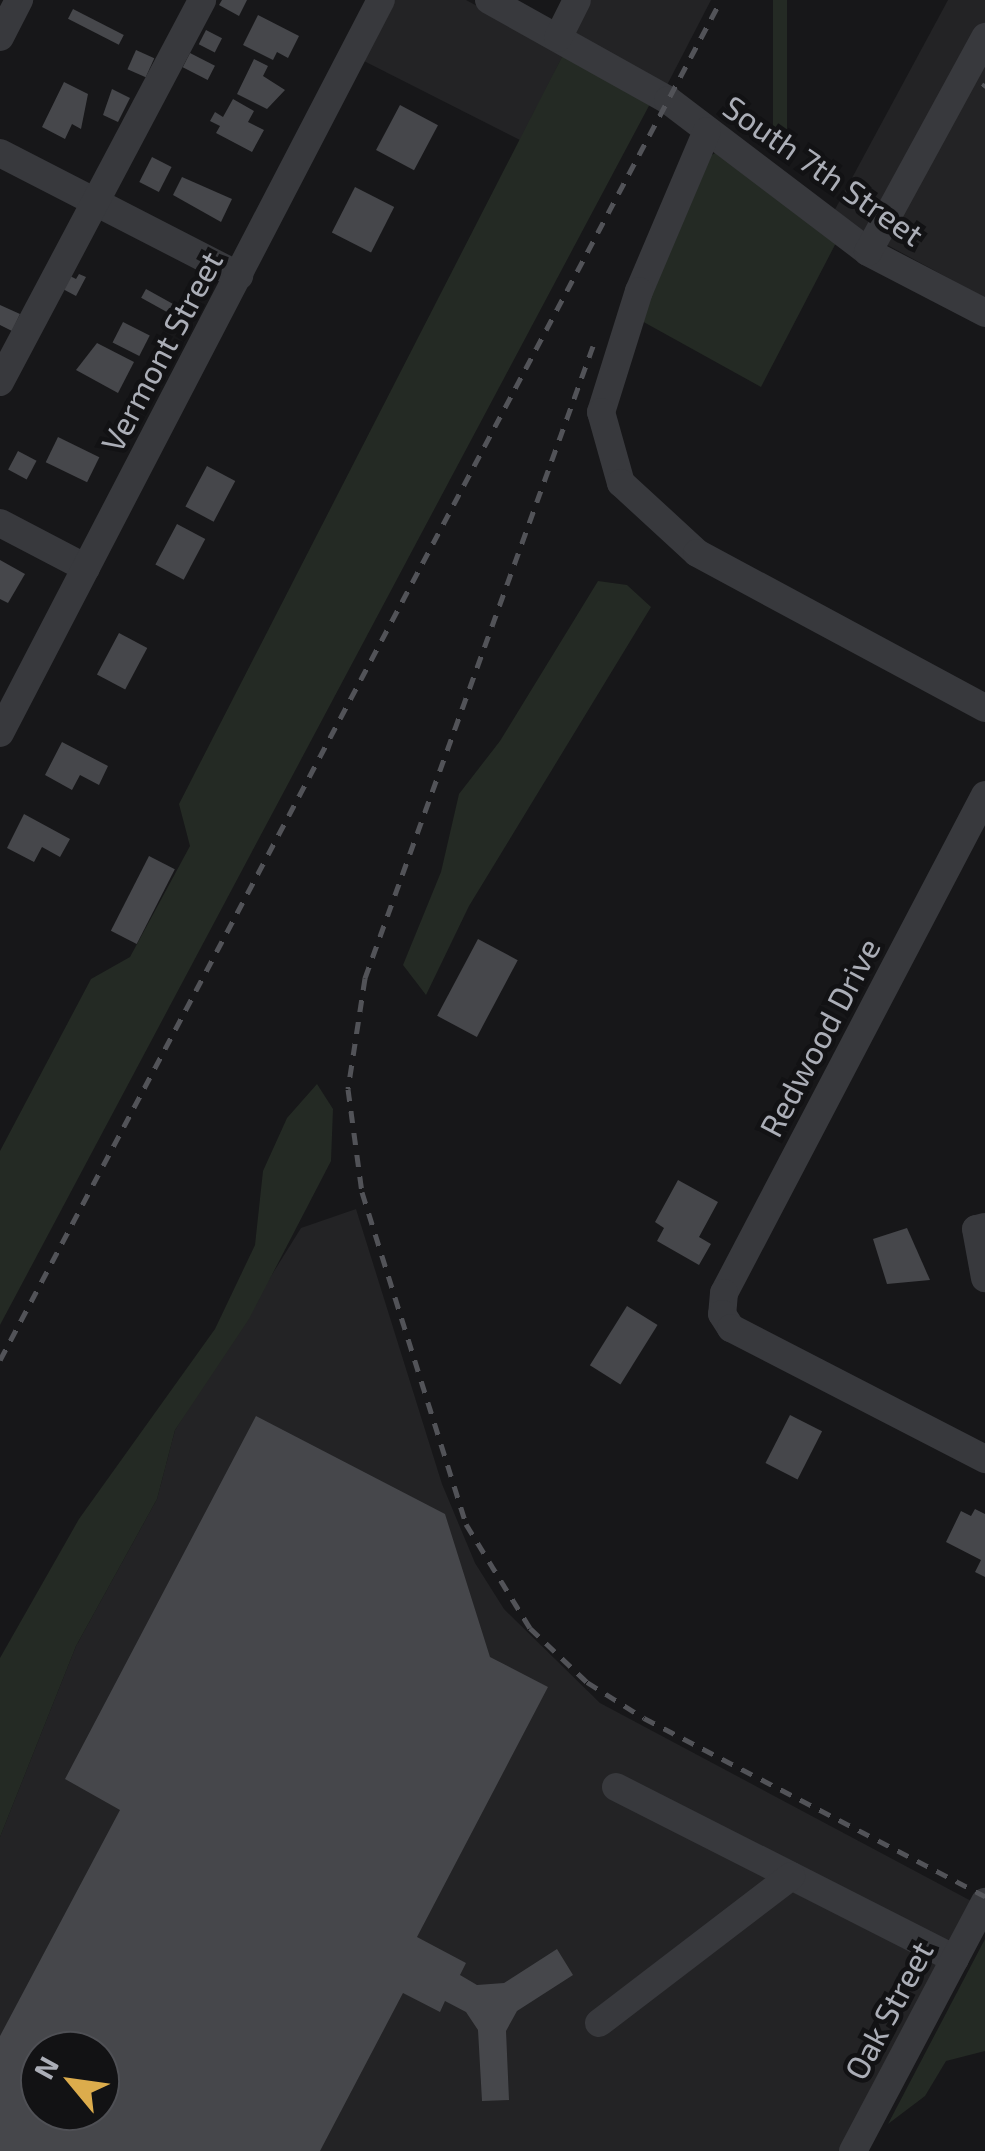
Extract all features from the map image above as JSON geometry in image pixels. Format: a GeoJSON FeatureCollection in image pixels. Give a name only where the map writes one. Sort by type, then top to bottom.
{"type":"FeatureCollection","features":[{"type":"Feature","properties":{"kind":"street"},"geometry":{"type":"LineString","coordinates":[[0,37],[19,0]]}},
{"type":"Feature","properties":{"kind":"street"},"geometry":{"type":"LineString","coordinates":[[0,382],[202,0]]}},
{"type":"Feature","properties":{"kind":"street","name":"Vermont Street"},"geometry":{"type":"LineString","coordinates":[[0,732],[382,0]]}},
{"type":"Feature","properties":{"kind":"street","name":"South 7th Street"},"geometry":{"type":"LineString","coordinates":[[489,0],[677,109],[868,252],[985,313]]}},
{"type":"Feature","properties":{"kind":"street"},"geometry":{"type":"LineString","coordinates":[[558,38],[578,0]]}},
{"type":"Feature","properties":{"kind":"street"},"geometry":{"type":"LineString","coordinates":[[868,252],[985,37]]}},
{"type":"Feature","properties":{"kind":"street"},"geometry":{"type":"LineString","coordinates":[[708,131],[640,290],[600,412],[621,483],[697,553],[985,708]]}},
{"type":"Feature","properties":{"kind":"street"},"geometry":{"type":"LineString","coordinates":[[0,153],[239,276]]}},
{"type":"Feature","properties":{"kind":"street"},"geometry":{"type":"LineString","coordinates":[[0,523],[86,568]]}},
{"type":"Feature","properties":{"kind":"street","name":"Redwood Drive"},"geometry":{"type":"LineString","coordinates":[[985,794],[724,1294],[722,1314],[731,1328],[985,1459]]}},
{"type":"Feature","properties":{"kind":"street"},"geometry":{"type":"LineString","coordinates":[[985,1227],[976,1229],[985,1278]]}},
{"type":"Feature","properties":{"kind":"street"},"geometry":{"type":"LineString","coordinates":[[616,1787],[955,1959]]}},
{"type":"Feature","properties":{"kind":"street"},"geometry":{"type":"LineString","coordinates":[[600,2024],[792,1876]]}},
{"type":"Feature","properties":{"kind":"street","name":"Oak Street"},"geometry":{"type":"LineString","coordinates":[[853,2151],[985,1902]]}},
{"type":"Feature","properties":{"kind":"shaded area"},"geometry":{"type":"Polygon","coordinates":[[[395,0],[466,0],[564,53],[522,141],[362,60],[395,0]]]}},
{"type":"Feature","properties":{"kind":"shaded area"},"geometry":{"type":"Polygon","coordinates":[[[577,0],[711,0],[666,87],[571,30],[577,0]]]}},
{"type":"Feature","properties":{"kind":"shaded area"},"geometry":{"type":"Polygon","coordinates":[[[773,0],[787,0],[787,129],[773,129],[773,0]]]}},
{"type":"Feature","properties":{"kind":"shaded area"},"geometry":{"type":"Polygon","coordinates":[[[948,0],[985,0],[985,298],[832,215],[948,0]]]}},
{"type":"Feature","properties":{"kind":"shaded area"},"geometry":{"type":"Polygon","coordinates":[[[564,53],[651,102],[0,1325],[0,1151],[91,979],[130,957],[190,846],[179,804],[564,53]]]}},
{"type":"Feature","properties":{"kind":"shaded area"},"geometry":{"type":"Polygon","coordinates":[[[717,152],[837,241],[761,387],[640,320],[708,157],[717,152]]]}},
{"type":"Feature","properties":{"kind":"shaded area"},"geometry":{"type":"Polygon","coordinates":[[[598,581],[627,585],[651,607],[469,906],[426,995],[403,965],[441,872],[459,794],[500,741],[598,581]]]}},
{"type":"Feature","properties":{"kind":"shaded area"},"geometry":{"type":"Polygon","coordinates":[[[317,1084],[333,1109],[331,1161],[249,1319],[175,1430],[157,1499],[76,1646],[0,1837],[0,1658],[79,1519],[215,1329],[255,1245],[263,1171],[287,1118],[317,1084]]]}},
{"type":"Feature","properties":{"kind":"shaded area"},"geometry":{"type":"Polygon","coordinates":[[[356,1209],[442,1484],[475,1563],[504,1609],[600,1703],[975,1903],[846,2151],[0,2151],[0,1837],[76,1646],[157,1499],[175,1430],[301,1228],[356,1209]]]}},
{"type":"Feature","properties":{"kind":"shaded area"},"geometry":{"type":"Polygon","coordinates":[[[985,1939],[985,2051],[946,2061],[925,2096],[888,2124],[985,1939]]]}},
{"type":"Feature","properties":{"kind":"building"},"geometry":{"type":"Polygon","coordinates":[[[222,0],[247,0],[239,16],[219,5],[222,0]]]}},
{"type":"Feature","properties":{"kind":"building"},"geometry":{"type":"Polygon","coordinates":[[[73,9],[124,35],[119,45],[68,19],[73,9]]]}},
{"type":"Feature","properties":{"kind":"building"},"geometry":{"type":"Polygon","coordinates":[[[258,15],[299,36],[288,58],[277,52],[273,60],[243,45],[258,15]]]}},
{"type":"Feature","properties":{"kind":"building"},"geometry":{"type":"Polygon","coordinates":[[[206,30],[222,38],[215,52],[199,44],[206,30]]]}},
{"type":"Feature","properties":{"kind":"building"},"geometry":{"type":"Polygon","coordinates":[[[136,50],[154,58],[146,77],[127,69],[136,50]]]}},
{"type":"Feature","properties":{"kind":"building"},"geometry":{"type":"Polygon","coordinates":[[[190,53],[215,66],[208,80],[183,67],[190,53]]]}},
{"type":"Feature","properties":{"kind":"building"},"geometry":{"type":"Polygon","coordinates":[[[254,59],[268,66],[263,76],[285,90],[267,109],[237,94],[254,59]]]}},
{"type":"Feature","properties":{"kind":"building"},"geometry":{"type":"Polygon","coordinates":[[[64,82],[88,94],[81,129],[72,124],[65,139],[42,127],[64,82]]]}},
{"type":"Feature","properties":{"kind":"building"},"geometry":{"type":"Polygon","coordinates":[[[112,89],[130,98],[118,122],[103,115],[112,89]]]}},
{"type":"Feature","properties":{"kind":"building"},"geometry":{"type":"Polygon","coordinates":[[[233,99],[254,111],[248,122],[264,130],[252,152],[216,133],[220,126],[210,121],[215,112],[223,117],[233,99]]]}},
{"type":"Feature","properties":{"kind":"building"},"geometry":{"type":"Polygon","coordinates":[[[400,105],[438,125],[414,170],[376,150],[400,105]]]}},
{"type":"Feature","properties":{"kind":"building"},"geometry":{"type":"Polygon","coordinates":[[[152,157],[172,167],[159,192],[139,182],[152,157]]]}},
{"type":"Feature","properties":{"kind":"building"},"geometry":{"type":"Polygon","coordinates":[[[182,177],[232,199],[221,222],[173,195],[182,177]]]}},
{"type":"Feature","properties":{"kind":"building"},"geometry":{"type":"Polygon","coordinates":[[[355,187],[394,207],[371,252],[332,232],[355,187]]]}},
{"type":"Feature","properties":{"kind":"building"},"geometry":{"type":"Polygon","coordinates":[[[79,274],[86,277],[76,296],[61,288],[68,275],[76,279],[79,274]]]}},
{"type":"Feature","properties":{"kind":"building"},"geometry":{"type":"Polygon","coordinates":[[[146,289],[175,305],[170,314],[141,298],[146,289]]]}},
{"type":"Feature","properties":{"kind":"building"},"geometry":{"type":"Polygon","coordinates":[[[0,305],[20,314],[12,331],[0,325],[0,305]]]}},
{"type":"Feature","properties":{"kind":"building"},"geometry":{"type":"Polygon","coordinates":[[[123,322],[150,336],[139,356],[113,342],[123,322]]]}},
{"type":"Feature","properties":{"kind":"building"},"geometry":{"type":"Polygon","coordinates":[[[97,343],[134,362],[118,393],[76,370],[97,343]]]}},
{"type":"Feature","properties":{"kind":"building"},"geometry":{"type":"Polygon","coordinates":[[[58,437],[99,457],[87,482],[46,462],[58,437]]]}},
{"type":"Feature","properties":{"kind":"building"},"geometry":{"type":"Polygon","coordinates":[[[18,451],[37,461],[27,479],[8,470],[18,451]]]}},
{"type":"Feature","properties":{"kind":"building"},"geometry":{"type":"Polygon","coordinates":[[[207,466],[235,481],[214,522],[185,507],[207,466]]]}},
{"type":"Feature","properties":{"kind":"building"},"geometry":{"type":"Polygon","coordinates":[[[177,524],[205,539],[184,580],[155,565],[177,524]]]}},
{"type":"Feature","properties":{"kind":"building"},"geometry":{"type":"Polygon","coordinates":[[[0,560],[25,574],[8,603],[0,599],[0,560]]]}},
{"type":"Feature","properties":{"kind":"building"},"geometry":{"type":"Polygon","coordinates":[[[119,633],[147,648],[125,690],[97,674],[119,633]]]}},
{"type":"Feature","properties":{"kind":"building"},"geometry":{"type":"Polygon","coordinates":[[[62,742],[108,766],[99,785],[80,775],[72,790],[45,775],[62,742]]]}},
{"type":"Feature","properties":{"kind":"building"},"geometry":{"type":"Polygon","coordinates":[[[24,814],[70,839],[60,857],[42,847],[34,862],[7,848],[24,814]]]}},
{"type":"Feature","properties":{"kind":"building"},"geometry":{"type":"Polygon","coordinates":[[[149,856],[175,869],[137,944],[111,931],[149,856]]]}},
{"type":"Feature","properties":{"kind":"building"},"geometry":{"type":"Polygon","coordinates":[[[478,939],[518,960],[477,1037],[437,1016],[478,939]]]}},
{"type":"Feature","properties":{"kind":"building"},"geometry":{"type":"Polygon","coordinates":[[[678,1180],[718,1202],[699,1237],[711,1244],[699,1265],[657,1241],[664,1228],[655,1222],[678,1180]]]}},
{"type":"Feature","properties":{"kind":"building"},"geometry":{"type":"Polygon","coordinates":[[[907,1228],[930,1280],[887,1284],[873,1239],[907,1228]]]}},
{"type":"Feature","properties":{"kind":"building"},"geometry":{"type":"Polygon","coordinates":[[[627,1306],[658,1325],[620,1384],[590,1365],[627,1306]]]}},
{"type":"Feature","properties":{"kind":"building"},"geometry":{"type":"Polygon","coordinates":[[[790,1415],[822,1431],[798,1479],[765,1463],[790,1415]]]}},
{"type":"Feature","properties":{"kind":"building"},"geometry":{"type":"Polygon","coordinates":[[[256,1416],[445,1514],[490,1657],[548,1687],[417,1937],[466,1963],[460,1975],[477,1985],[504,1983],[557,1949],[573,1975],[517,2011],[506,2031],[509,2100],[482,2101],[478,2030],[466,2012],[445,2001],[440,2012],[403,1993],[320,2151],[0,2151],[0,2036],[120,1810],[65,1779],[256,1416]]]}},
{"type":"Feature","properties":{"kind":"building"},"geometry":{"type":"Polygon","coordinates":[[[975,1509],[985,1514],[985,1577],[975,1572],[981,1560],[946,1542],[961,1511],[971,1516],[975,1509]]]}},
{"type":"Feature","properties":{"kind":"railway"},"geometry":{"type":"LineString","coordinates":[[0,1360],[721,0]]}},
{"type":"Feature","properties":{"kind":"railway"},"geometry":{"type":"LineString","coordinates":[[593,346],[365,978],[348,1089],[362,1192],[466,1524],[530,1628],[587,1682],[644,1718],[985,1896]]}}]}
